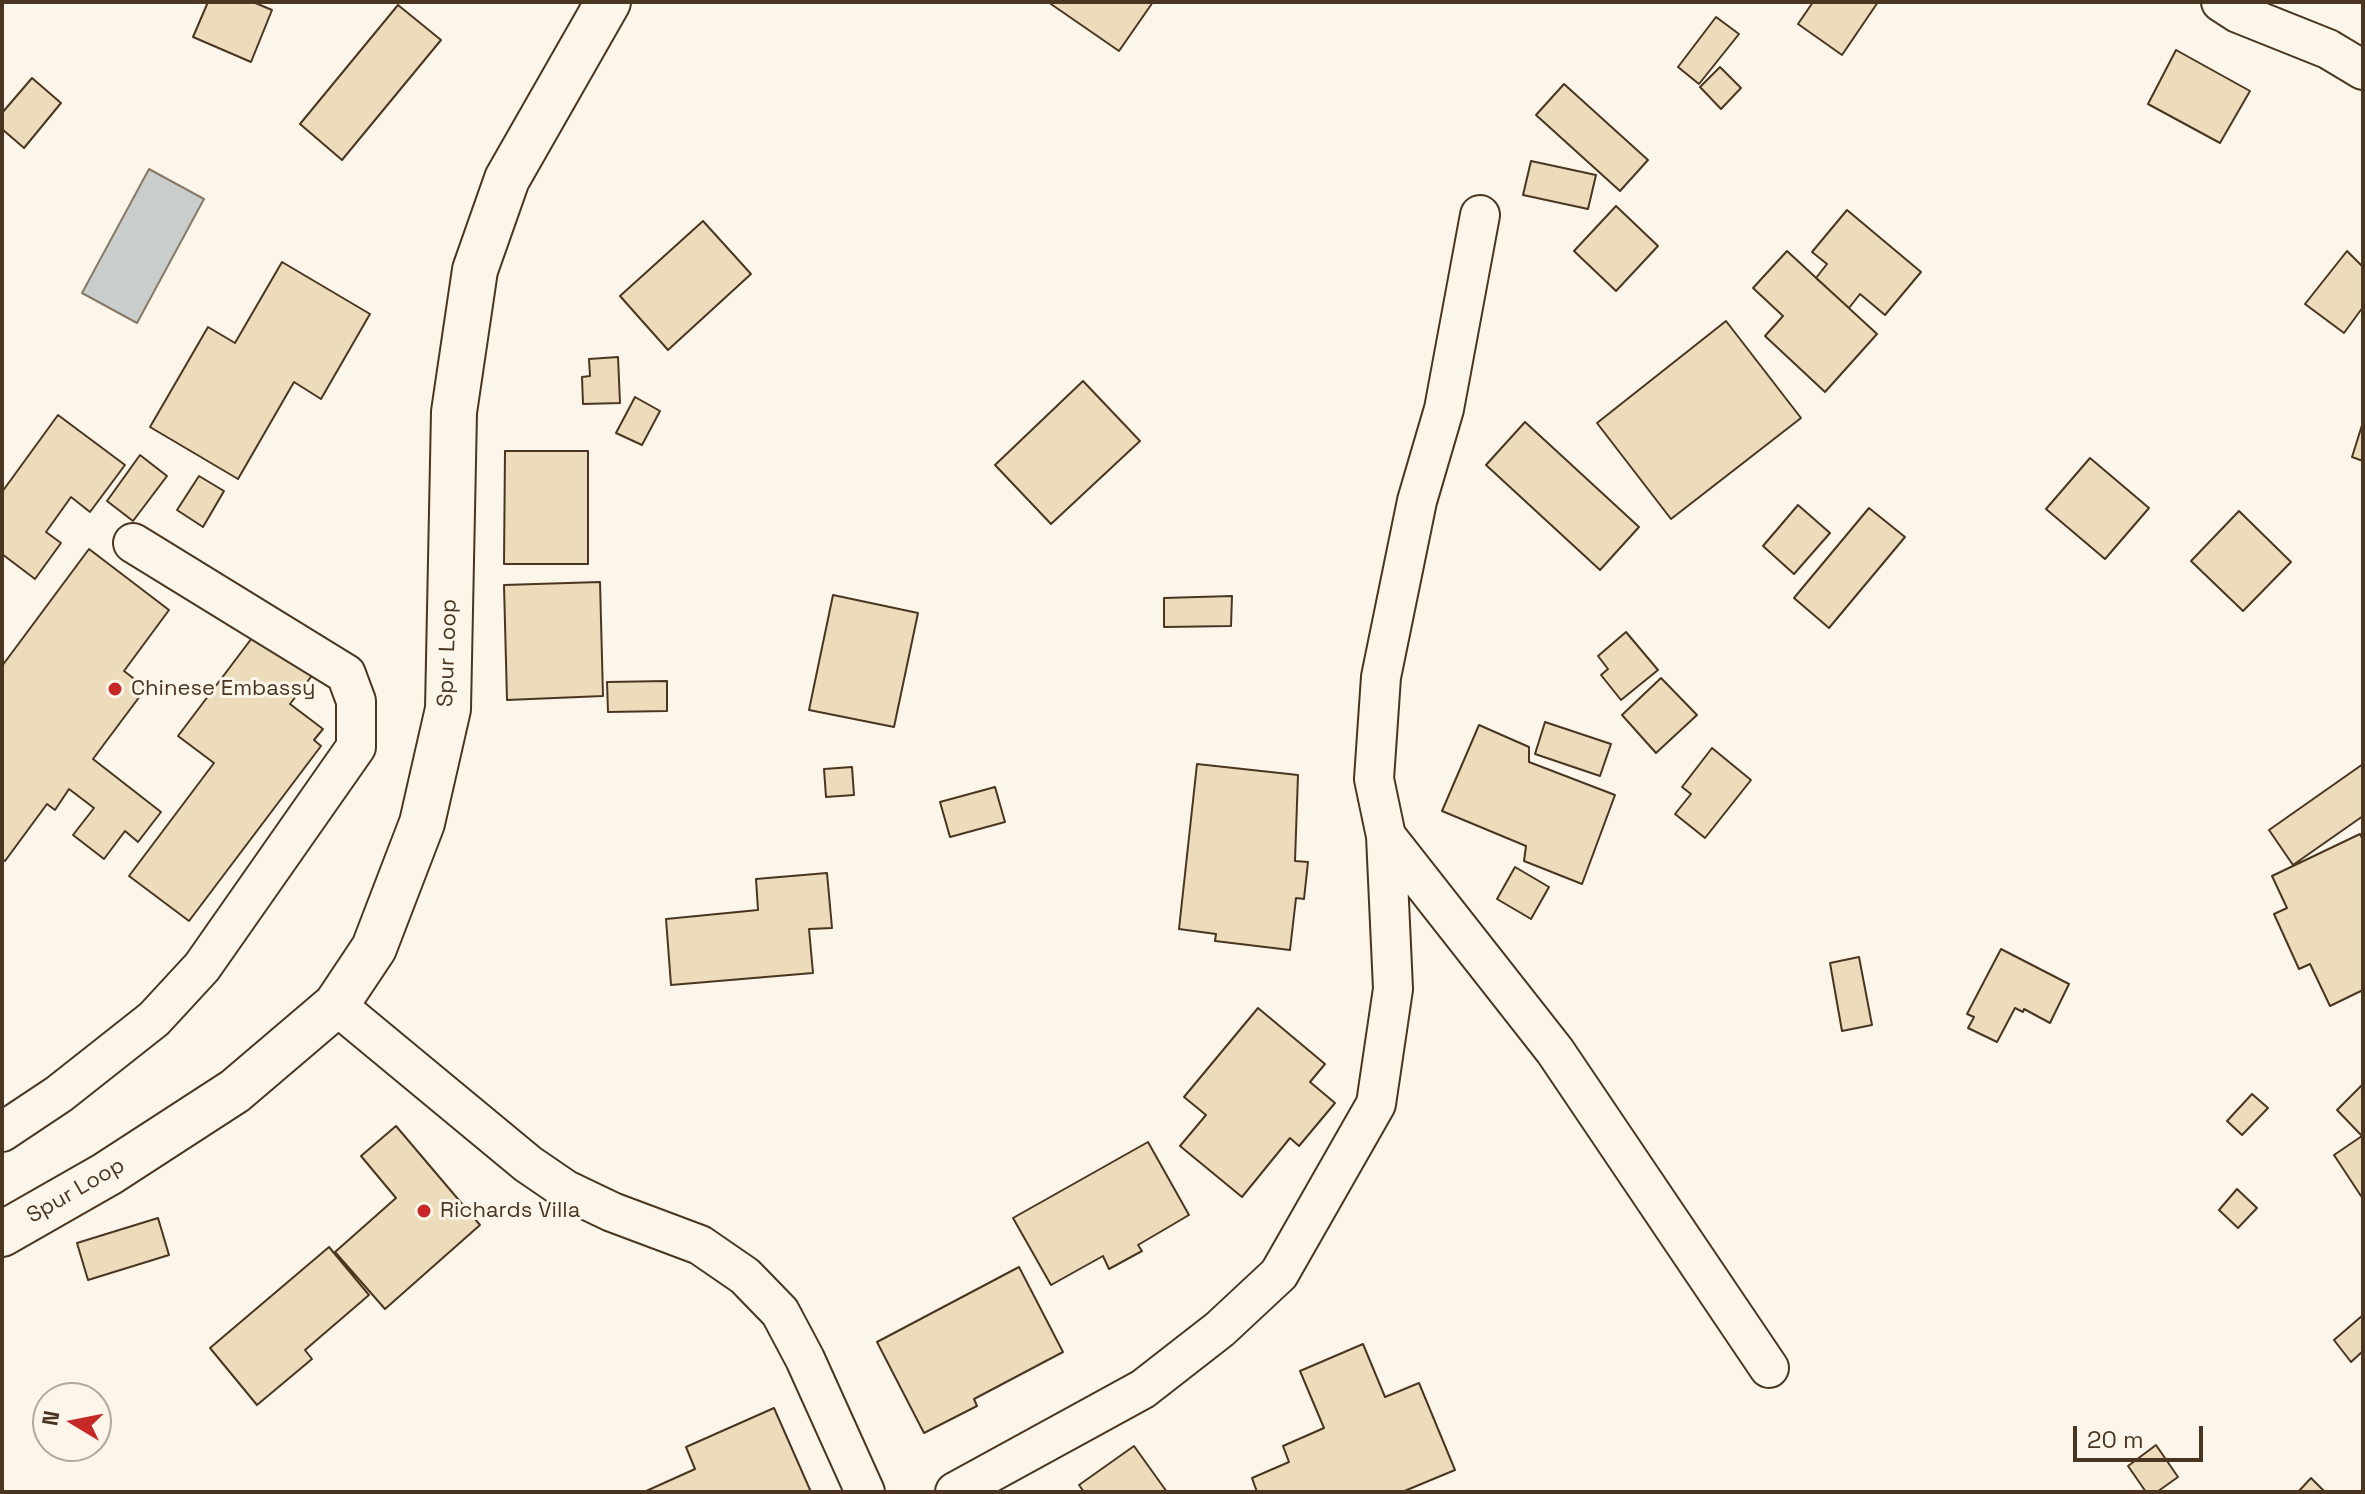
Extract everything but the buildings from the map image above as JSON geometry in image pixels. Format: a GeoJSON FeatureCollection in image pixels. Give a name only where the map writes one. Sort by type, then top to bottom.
{"type":"FeatureCollection","features":[{"type":"Feature","properties":{"kind":"street","name":"Spur Loop"},"geometry":{"type":"LineString","coordinates":[[2,1234],[107,1174],[235,1091],[336,1005],[374,948],[422,823],[448,709],[454,412],[475,270],[507,179],[608,2]]}},
{"type":"Feature","properties":{"kind":"street"},"geometry":{"type":"LineString","coordinates":[[2221,2],[2238,13],[2328,49],[2363,70]]}},
{"type":"Feature","properties":{"kind":"street"},"geometry":{"type":"LineString","coordinates":[[955,1492],[1143,1389],[1220,1329],[1279,1274],[1376,1104],[1393,989],[1386,836],[1374,779],[1381,677],[1417,501],[1444,409],[1480,215]]}},
{"type":"Feature","properties":{"kind":"street"},"geometry":{"type":"LineString","coordinates":[[2,1132],[59,1094],[164,1009],[202,967],[356,747],[356,701],[346,674],[133,543]]}},
{"type":"Feature","properties":{"kind":"street"},"geometry":{"type":"LineString","coordinates":[[1386,836],[1555,1051],[1769,1368]]}},
{"type":"Feature","properties":{"kind":"street"},"geometry":{"type":"LineString","coordinates":[[336,1005],[528,1164],[553,1181],[612,1212],[700,1245],[745,1276],[780,1312],[805,1359],[865,1492]]}},
{"type":"Feature","properties":{"kind":"shaded area"},"geometry":{"type":"Polygon","coordinates":[[[149,169],[204,199],[137,323],[82,293],[149,169]]]}},
{"type":"Feature","properties":{"kind":"place","name":"Chinese Embassy"},"geometry":{"type":"Point","coordinates":[115,689]}},
{"type":"Feature","properties":{"kind":"place","name":"Richards Villa"},"geometry":{"type":"Point","coordinates":[424,1211]}}]}
